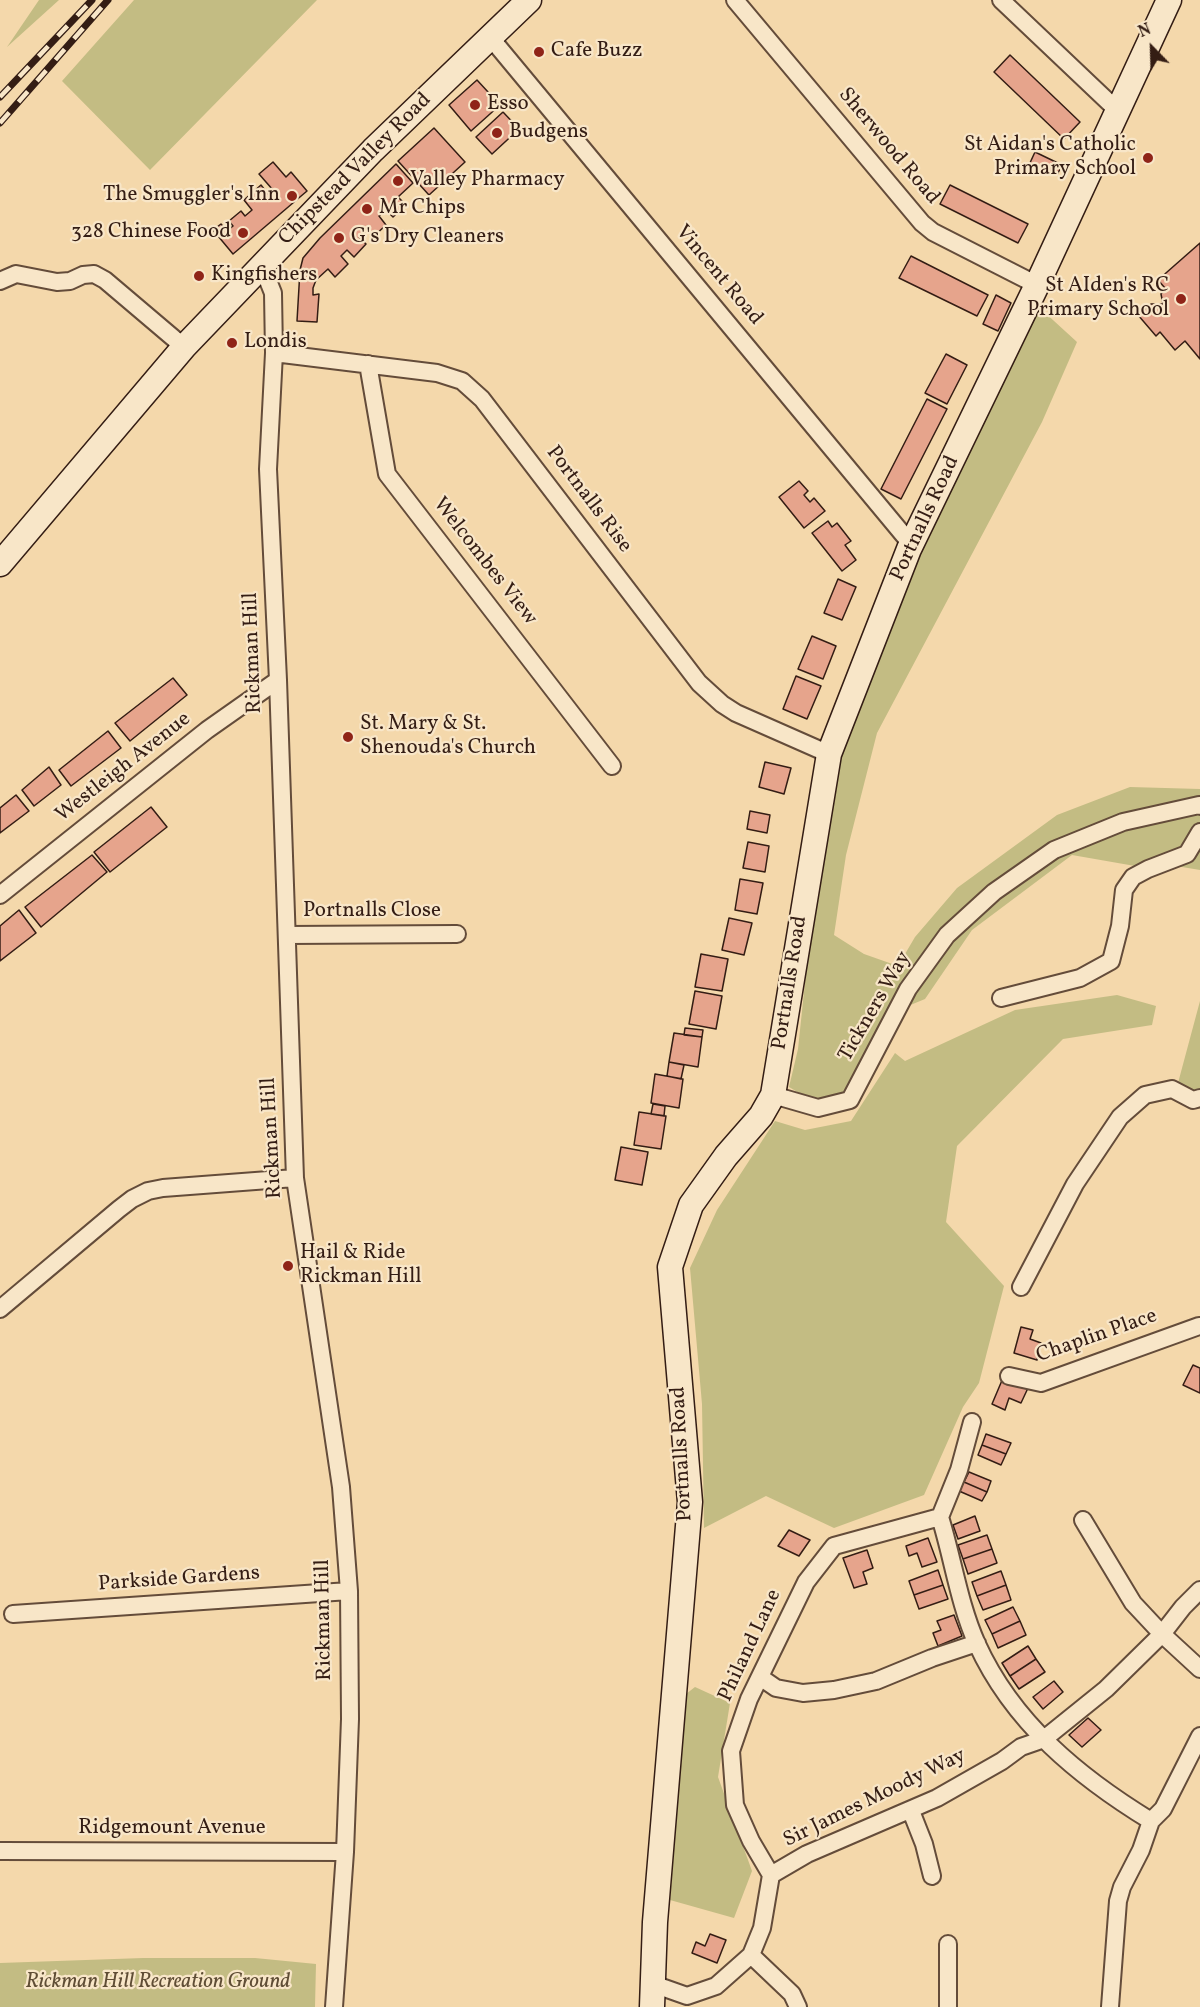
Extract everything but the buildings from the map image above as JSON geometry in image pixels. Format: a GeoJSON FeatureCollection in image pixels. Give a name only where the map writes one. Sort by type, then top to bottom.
{"type":"FeatureCollection","features":[{"type":"Feature","properties":{"kind":"street","name":"Chipstead Valley Road"},"geometry":{"type":"LineString","coordinates":[[0,564],[184,346],[373,150],[528,0]]}},
{"type":"Feature","properties":{"kind":"street","name":"Sherwood Road"},"geometry":{"type":"LineString","coordinates":[[735,0],[922,223],[933,232],[1037,285]]}},
{"type":"Feature","properties":{"kind":"street"},"geometry":{"type":"LineString","coordinates":[[1001,0],[1118,111]]}},
{"type":"Feature","properties":{"kind":"street","name":"Portnalls Road"},"geometry":{"type":"LineString","coordinates":[[652,1995],[654,1922],[690,1502],[670,1267],[691,1205],[726,1156],[761,1116],[773,1095],[829,754],[912,544],[1037,285],[1169,0]]}},
{"type":"Feature","properties":{"kind":"street","name":"Vincent Road"},"geometry":{"type":"LineString","coordinates":[[490,37],[912,544]]}},
{"type":"Feature","properties":{"kind":"street","name":"Rickman Hill"},"geometry":{"type":"LineString","coordinates":[[258,270],[267,278],[273,293],[274,353],[268,469],[296,1178],[341,1487],[349,1591],[350,1719],[345,1852],[334,2007]]}},
{"type":"Feature","properties":{"kind":"street"},"geometry":{"type":"LineString","coordinates":[[0,281],[16,274],[63,282],[94,274],[105,280],[184,346]]}},
{"type":"Feature","properties":{"kind":"street","name":"Portnalls Rise"},"geometry":{"type":"LineString","coordinates":[[274,353],[450,376],[462,381],[473,389],[699,683],[722,704],[736,713],[829,754]]}},
{"type":"Feature","properties":{"kind":"street","name":"Welcombes View"},"geometry":{"type":"LineString","coordinates":[[368,364],[387,474],[612,766]]}},
{"type":"Feature","properties":{"kind":"street","name":"Westleigh Avenue"},"geometry":{"type":"LineString","coordinates":[[0,895],[207,730],[278,680]]}},
{"type":"Feature","properties":{"kind":"street","name":"Tickners Way"},"geometry":{"type":"LineString","coordinates":[[773,1095],[818,1108],[850,1100],[908,989],[947,934],[994,892],[1054,850],[1123,822],[1178,808],[1200,806]]}},
{"type":"Feature","properties":{"kind":"street"},"geometry":{"type":"LineString","coordinates":[[1001,998],[1080,978],[1111,961],[1120,926],[1124,890],[1133,877],[1186,854],[1200,832]]}},
{"type":"Feature","properties":{"kind":"street","name":"Portnalls Close"},"geometry":{"type":"LineString","coordinates":[[286,935],[457,934]]}},
{"type":"Feature","properties":{"kind":"street"},"geometry":{"type":"LineString","coordinates":[[1021,1287],[1075,1184],[1120,1117],[1145,1095],[1172,1089],[1193,1100],[1200,1098]]}},
{"type":"Feature","properties":{"kind":"street"},"geometry":{"type":"LineString","coordinates":[[0,1309],[119,1209],[148,1191],[171,1187],[296,1178]]}},
{"type":"Feature","properties":{"kind":"street","name":"Chaplin Place"},"geometry":{"type":"LineString","coordinates":[[1008,1376],[1041,1383],[1197,1321]]}},
{"type":"Feature","properties":{"kind":"street"},"geometry":{"type":"LineString","coordinates":[[972,1422],[959,1470],[940,1517],[977,1643],[993,1675],[1012,1704],[1044,1739],[1087,1779],[1151,1821]]}},
{"type":"Feature","properties":{"kind":"street","name":"Philand Lane"},"geometry":{"type":"LineString","coordinates":[[771,1875],[751,1841],[735,1805],[731,1751],[749,1699],[806,1582],[834,1546],[940,1517]]}},
{"type":"Feature","properties":{"kind":"street"},"geometry":{"type":"LineString","coordinates":[[1083,1520],[1133,1603],[1200,1669]]}},
{"type":"Feature","properties":{"kind":"street","name":"Sir James Moody Way"},"geometry":{"type":"LineString","coordinates":[[652,1995],[687,1996],[716,1986],[751,1955],[762,1928],[771,1875],[807,1854],[911,1811],[1002,1761],[1021,1747],[1044,1739],[1106,1689],[1162,1634],[1200,1590]]}},
{"type":"Feature","properties":{"kind":"street","name":"Parkside Gardens"},"geometry":{"type":"LineString","coordinates":[[13,1614],[349,1591]]}},
{"type":"Feature","properties":{"kind":"street"},"geometry":{"type":"LineString","coordinates":[[760,1677],[776,1688],[803,1693],[834,1690],[876,1681],[932,1658],[977,1643]]}},
{"type":"Feature","properties":{"kind":"street"},"geometry":{"type":"LineString","coordinates":[[1110,2007],[1118,1901],[1122,1887],[1141,1850],[1151,1821],[1163,1809],[1200,1736]]}},
{"type":"Feature","properties":{"kind":"street"},"geometry":{"type":"LineString","coordinates":[[911,1811],[924,1844],[932,1876]]}},
{"type":"Feature","properties":{"kind":"street","name":"Ridgemount Avenue"},"geometry":{"type":"LineString","coordinates":[[0,1851],[345,1852]]}},
{"type":"Feature","properties":{"kind":"street"},"geometry":{"type":"LineString","coordinates":[[948,1944],[948,2007]]}},
{"type":"Feature","properties":{"kind":"street"},"geometry":{"type":"LineString","coordinates":[[751,1955],[792,1994],[798,2007]]}},
{"type":"Feature","properties":{"kind":"green space"},"geometry":{"type":"Polygon","coordinates":[[[39,0],[59,0],[7,47],[39,0]]]}},
{"type":"Feature","properties":{"kind":"green space"},"geometry":{"type":"Polygon","coordinates":[[[134,0],[317,0],[150,170],[62,81],[134,0]]]}},
{"type":"Feature","properties":{"kind":"green space"},"geometry":{"type":"Polygon","coordinates":[[[1030,299],[1077,342],[1042,422],[877,733],[846,855],[834,935],[864,954],[898,966],[915,937],[957,888],[1057,815],[1130,787],[1200,789],[1200,870],[1182,867],[1135,866],[1072,855],[972,930],[925,999],[891,1013],[846,1093],[816,1103],[789,1087],[798,1049],[829,754],[1030,299]]]}},
{"type":"Feature","properties":{"kind":"green space"},"geometry":{"type":"Polygon","coordinates":[[[1117,995],[1156,1006],[1152,1025],[1063,1039],[957,1146],[946,1222],[1004,1286],[979,1383],[963,1407],[924,1495],[834,1528],[766,1496],[704,1528],[702,1404],[690,1268],[717,1210],[775,1121],[805,1130],[851,1121],[895,1053],[905,1061],[1015,1010],[1117,995]]]}},
{"type":"Feature","properties":{"kind":"green space"},"geometry":{"type":"Polygon","coordinates":[[[1200,1001],[1200,1092],[1193,1092],[1178,1083],[1200,1001]]]}},
{"type":"Feature","properties":{"kind":"green space"},"geometry":{"type":"Polygon","coordinates":[[[695,1687],[730,1703],[718,1777],[752,1871],[734,1918],[670,1900],[686,1694],[695,1687]]]}},
{"type":"Feature","properties":{"kind":"green space","name":"Rickman Hill Recreation Ground"},"geometry":{"type":"Polygon","coordinates":[[[143,1958],[255,1958],[316,1964],[315,2007],[0,2007],[0,1963],[143,1958]]]}},
{"type":"Feature","properties":{"kind":"railway"},"geometry":{"type":"LineString","coordinates":[[0,97],[92,0]]}},
{"type":"Feature","properties":{"kind":"railway"},"geometry":{"type":"LineString","coordinates":[[0,123],[108,0]]}},
{"type":"Feature","properties":{"kind":"place","name":"Cafe Buzz"},"geometry":{"type":"Point","coordinates":[539,52]}},
{"type":"Feature","properties":{"kind":"place","name":"Esso"},"geometry":{"type":"Point","coordinates":[475,105]}},
{"type":"Feature","properties":{"kind":"place","name":"Budgens"},"geometry":{"type":"Point","coordinates":[497,133]}},
{"type":"Feature","properties":{"kind":"place","name":"St Aidan's Catholic Primary School"},"geometry":{"type":"Point","coordinates":[1148,158]}},
{"type":"Feature","properties":{"kind":"place","name":"Valley Pharmacy"},"geometry":{"type":"Point","coordinates":[398,181]}},
{"type":"Feature","properties":{"kind":"place","name":"The Smuggler's Inn"},"geometry":{"type":"Point","coordinates":[292,196]}},
{"type":"Feature","properties":{"kind":"place","name":"Mr Chips"},"geometry":{"type":"Point","coordinates":[367,209]}},
{"type":"Feature","properties":{"kind":"place","name":"328 Chinese Food"},"geometry":{"type":"Point","coordinates":[243,233]}},
{"type":"Feature","properties":{"kind":"place","name":"G's Dry Cleaners"},"geometry":{"type":"Point","coordinates":[339,238]}},
{"type":"Feature","properties":{"kind":"place","name":"Kingfishers"},"geometry":{"type":"Point","coordinates":[199,276]}},
{"type":"Feature","properties":{"kind":"place","name":"St AIden's RC Primary School"},"geometry":{"type":"Point","coordinates":[1181,299]}},
{"type":"Feature","properties":{"kind":"place","name":"Londis"},"geometry":{"type":"Point","coordinates":[232,343]}},
{"type":"Feature","properties":{"kind":"place","name":"St. Mary & St. Shenouda's Church"},"geometry":{"type":"Point","coordinates":[348,737]}},
{"type":"Feature","properties":{"kind":"place","name":"Hail & Ride Rickman Hill"},"geometry":{"type":"Point","coordinates":[288,1266]}}]}
